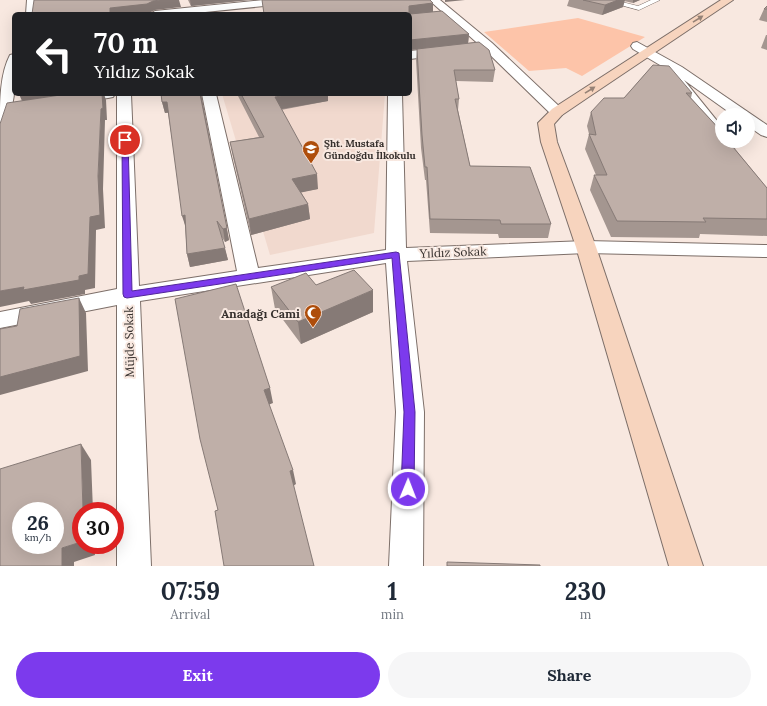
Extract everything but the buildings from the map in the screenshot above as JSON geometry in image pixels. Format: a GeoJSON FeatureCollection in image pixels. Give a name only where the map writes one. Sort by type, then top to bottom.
{"type":"FeatureCollection","features":[{"type":"Feature","properties":{"kind":"street"},"geometry":{"type":"LineString","coordinates":[[31,12],[33,0]]}},
{"type":"Feature","properties":{"kind":"street"},"geometry":{"type":"LineString","coordinates":[[190,12],[243,9],[252,2],[294,0]]}},
{"type":"Feature","properties":{"kind":"street"},"geometry":{"type":"LineString","coordinates":[[434,0],[559,103]]}},
{"type":"Feature","properties":{"kind":"street"},"geometry":{"type":"LineString","coordinates":[[686,566],[586,247],[549,142],[546,123],[559,103],[623,69],[642,49],[711,0]]}},
{"type":"Feature","properties":{"kind":"street"},"geometry":{"type":"LineString","coordinates":[[594,73],[642,49],[728,0]]}},
{"type":"Feature","properties":{"kind":"street"},"geometry":{"type":"LineString","coordinates":[[438,16],[451,14]]}},
{"type":"Feature","properties":{"kind":"street"},"geometry":{"type":"LineString","coordinates":[[472,48],[488,46]]}},
{"type":"Feature","properties":{"kind":"street"},"geometry":{"type":"LineString","coordinates":[[642,49],[699,83],[733,108]]}},
{"type":"Feature","properties":{"kind":"street"},"geometry":{"type":"LineString","coordinates":[[412,55],[457,50]]}},
{"type":"Feature","properties":{"kind":"street"},"geometry":{"type":"LineString","coordinates":[[660,59],[715,129]]}},
{"type":"Feature","properties":{"kind":"street"},"geometry":{"type":"LineString","coordinates":[[10,64],[2,114],[19,108]]}},
{"type":"Feature","properties":{"kind":"street"},"geometry":{"type":"LineString","coordinates":[[64,101],[95,96]]}},
{"type":"Feature","properties":{"kind":"street","name":"Müjde Sokak"},"geometry":{"type":"LineString","coordinates":[[124,96],[127,294],[134,566]]}},
{"type":"Feature","properties":{"kind":"street"},"geometry":{"type":"LineString","coordinates":[[209,96],[249,276]]}},
{"type":"Feature","properties":{"kind":"street"},"geometry":{"type":"LineString","coordinates":[[395,96],[396,254],[410,412],[406,566]]}},
{"type":"Feature","properties":{"kind":"street"},"geometry":{"type":"LineString","coordinates":[[755,124],[767,132]]}},
{"type":"Feature","properties":{"kind":"street","name":"Yıldız Sokak"},"geometry":{"type":"LineString","coordinates":[[0,320],[127,294],[396,254],[586,247],[767,251]]}},
{"type":"Feature","properties":{"kind":"lane"},"geometry":{"type":"LineString","coordinates":[[605,0],[639,8],[657,0]]}},
{"type":"Feature","properties":{"kind":"shaded area"},"geometry":{"type":"Polygon","coordinates":[[[578,18],[645,37],[582,76],[566,68],[529,71],[484,32],[578,18]]]}},
{"type":"Feature","properties":{"kind":"shaded area","name":"Şht. Mustafa Gündoğdu İlkokulu"},"geometry":{"type":"Polygon","coordinates":[[[223,96],[385,96],[374,233],[270,255],[223,96]]]}},
{"type":"Feature","properties":{"kind":"place","name":"Şht. Mustafa Gündoğdu İlkokulu"},"geometry":{"type":"Point","coordinates":[311,164]}},
{"type":"Feature","properties":{"kind":"place","name":"Anadağı Cami"},"geometry":{"type":"Point","coordinates":[313,328]}},
{"type":"Feature","properties":{"kind":"route"},"geometry":{"type":"LineString","coordinates":[[125,140],[127,294],[396,254],[410,412],[408,489]]}}]}
